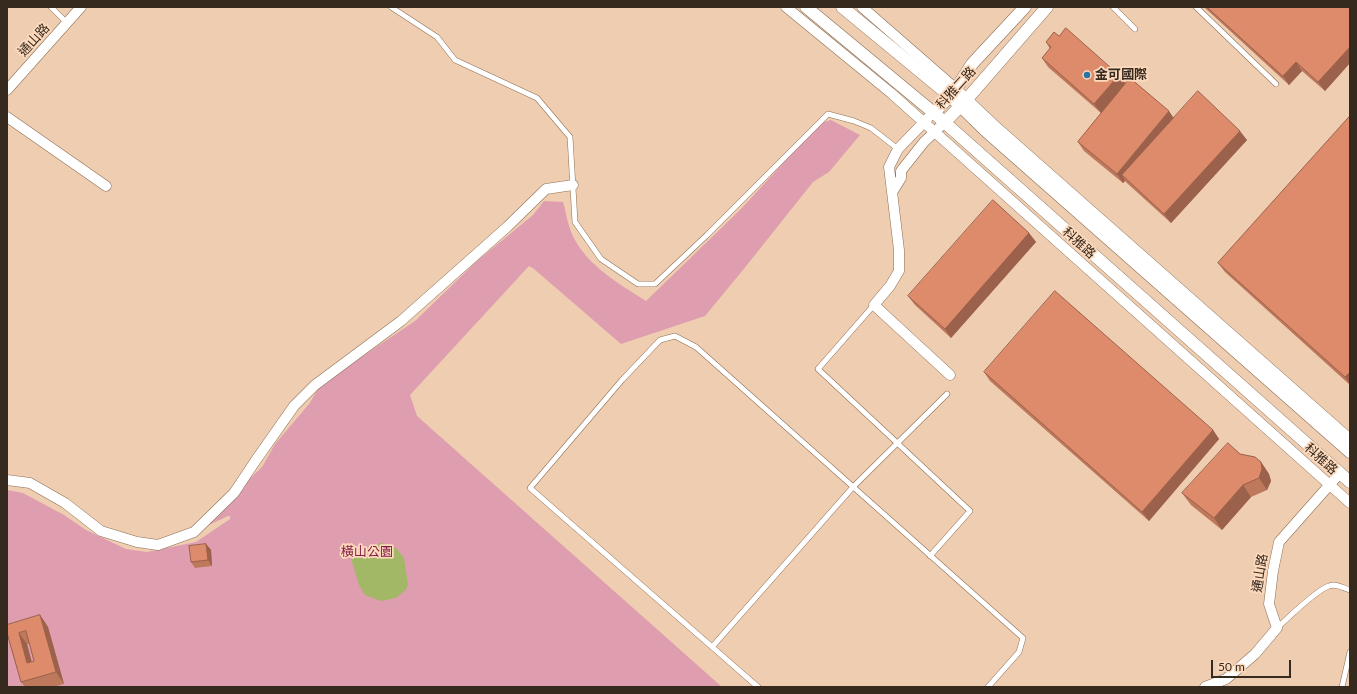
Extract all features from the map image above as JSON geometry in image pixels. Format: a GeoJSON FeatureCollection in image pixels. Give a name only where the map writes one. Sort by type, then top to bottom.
{"type":"FeatureCollection","features":[{"type":"Feature","properties":{"kind":"street","name":"通山路"},"geometry":{"type":"LineString","coordinates":[[7,90],[81,7]]}},
{"type":"Feature","properties":{"kind":"street","name":"科雅路"},"geometry":{"type":"LineString","coordinates":[[786,7],[891,93],[1350,503]]}},
{"type":"Feature","properties":{"kind":"street","name":"科雅路"},"geometry":{"type":"LineString","coordinates":[[806,7],[934,113],[1350,482]]}},
{"type":"Feature","properties":{"kind":"street","name":"科雅路"},"geometry":{"type":"LineString","coordinates":[[842,7],[953,92]]}},
{"type":"Feature","properties":{"kind":"street","name":"科雅路"},"geometry":{"type":"LineString","coordinates":[[862,7],[953,92],[992,136],[1350,452]]}},
{"type":"Feature","properties":{"kind":"street","name":"科雅二路"},"geometry":{"type":"LineString","coordinates":[[874,305],[890,286],[899,271],[899,250],[889,167],[898,149],[953,92],[972,64],[1025,7]]}},
{"type":"Feature","properties":{"kind":"street","name":"科雅二路"},"geometry":{"type":"LineString","coordinates":[[893,191],[901,178],[901,171],[924,142],[963,102],[1047,7]]}},
{"type":"Feature","properties":{"kind":"street","name":"科雅路"},"geometry":{"type":"LineString","coordinates":[[963,102],[993,124],[1350,439]]}},
{"type":"Feature","properties":{"kind":"street"},"geometry":{"type":"LineString","coordinates":[[7,117],[106,186]]}},
{"type":"Feature","properties":{"kind":"street"},"geometry":{"type":"LineString","coordinates":[[7,480],[30,483],[65,503],[102,531],[137,542],[158,545],[194,532],[234,493],[294,406],[314,385],[401,320],[507,227],[546,189],[574,185]]}},
{"type":"Feature","properties":{"kind":"street"},"geometry":{"type":"LineString","coordinates":[[874,305],[950,375]]}},
{"type":"Feature","properties":{"kind":"street","name":"通山路"},"geometry":{"type":"LineString","coordinates":[[1277,628],[1269,604],[1273,571],[1279,542],[1340,473]]}},
{"type":"Feature","properties":{"kind":"street"},"geometry":{"type":"LineString","coordinates":[[1205,687],[1226,679],[1255,654],[1277,628]]}},
{"type":"Feature","properties":{"kind":"lane"},"geometry":{"type":"LineString","coordinates":[[51,7],[67,23]]}},
{"type":"Feature","properties":{"kind":"lane"},"geometry":{"type":"LineString","coordinates":[[391,7],[437,36],[455,60],[536,98],[570,136],[575,222],[601,259],[638,284],[655,284],[707,235],[828,114],[854,120],[871,128],[898,149]]}},
{"type":"Feature","properties":{"kind":"lane"},"geometry":{"type":"LineString","coordinates":[[1112,7],[1135,29]]}},
{"type":"Feature","properties":{"kind":"lane"},"geometry":{"type":"LineString","coordinates":[[1196,7],[1276,84]]}},
{"type":"Feature","properties":{"kind":"lane"},"geometry":{"type":"LineString","coordinates":[[874,305],[818,369],[970,511],[930,556]]}},
{"type":"Feature","properties":{"kind":"lane"},"geometry":{"type":"LineString","coordinates":[[758,687],[530,488],[622,380],[660,340],[675,336],[696,347],[1023,638],[1019,652],[988,687]]}},
{"type":"Feature","properties":{"kind":"lane"},"geometry":{"type":"LineString","coordinates":[[712,647],[853,487],[947,394]]}},
{"type":"Feature","properties":{"kind":"lane"},"geometry":{"type":"LineString","coordinates":[[1277,628],[1317,593],[1328,586],[1336,585],[1350,590]]}},
{"type":"Feature","properties":{"kind":"lane"},"geometry":{"type":"LineString","coordinates":[[1342,687],[1350,652]]}},
{"type":"Feature","properties":{"kind":"green space","name":"橫山公園"},"geometry":{"type":"Polygon","coordinates":[[[831,120],[860,135],[829,172],[813,182],[705,316],[621,344],[529,266],[410,395],[417,416],[722,687],[7,687],[7,490],[23,493],[64,515],[86,530],[126,549],[147,552],[196,542],[230,519],[230,516],[228,516],[194,532],[262,467],[275,444],[309,404],[321,384],[415,321],[477,261],[533,215],[544,201],[563,202],[570,229],[583,252],[602,271],[646,301],[741,209],[820,123],[831,120]]]}},
{"type":"Feature","properties":{"kind":"shaded area"},"geometry":{"type":"Polygon","coordinates":[[[379,543],[396,548],[404,558],[408,584],[406,590],[396,598],[381,601],[365,595],[359,585],[351,559],[352,555],[359,551],[363,553],[377,548],[379,543]]]}},
{"type":"Feature","properties":{"kind":"building"},"geometry":{"type":"Polygon","coordinates":[[[1207,7],[1350,7],[1350,47],[1318,82],[1296,62],[1283,76],[1207,7]]]}},
{"type":"Feature","properties":{"kind":"building","name":"金可國際"},"geometry":{"type":"Polygon","coordinates":[[[1066,28],[1119,75],[1094,104],[1042,58],[1051,47],[1046,42],[1054,32],[1059,36],[1066,28]]]}},
{"type":"Feature","properties":{"kind":"building"},"geometry":{"type":"Polygon","coordinates":[[[1130,78],[1169,111],[1117,174],[1078,142],[1130,78]]]}},
{"type":"Feature","properties":{"kind":"building"},"geometry":{"type":"Polygon","coordinates":[[[1198,91],[1240,131],[1164,214],[1122,175],[1198,91]]]}},
{"type":"Feature","properties":{"kind":"building"},"geometry":{"type":"Polygon","coordinates":[[[1350,116],[1350,372],[1345,377],[1218,263],[1350,116]]]}},
{"type":"Feature","properties":{"kind":"building"},"geometry":{"type":"Polygon","coordinates":[[[993,200],[1029,233],[945,329],[908,296],[993,200]]]}},
{"type":"Feature","properties":{"kind":"building"},"geometry":{"type":"Polygon","coordinates":[[[1055,291],[1213,430],[1142,512],[984,372],[1055,291]]]}},
{"type":"Feature","properties":{"kind":"building"},"geometry":{"type":"Polygon","coordinates":[[[1228,443],[1240,454],[1255,457],[1261,462],[1262,469],[1259,478],[1243,485],[1214,518],[1182,493],[1228,443]]]}},
{"type":"Feature","properties":{"kind":"building"},"geometry":{"type":"Polygon","coordinates":[[[206,544],[208,560],[191,562],[189,546],[206,544]]]}},
{"type":"Feature","properties":{"kind":"building"},"geometry":{"type":"Polygon","coordinates":[[[40,615],[56,672],[21,682],[7,633],[7,625],[40,615]],[[26,631],[19,633],[27,663],[34,661],[26,631]]]}},
{"type":"Feature","properties":{"kind":"place","name":"金可國際"},"geometry":{"type":"Point","coordinates":[1087,75]}}]}
